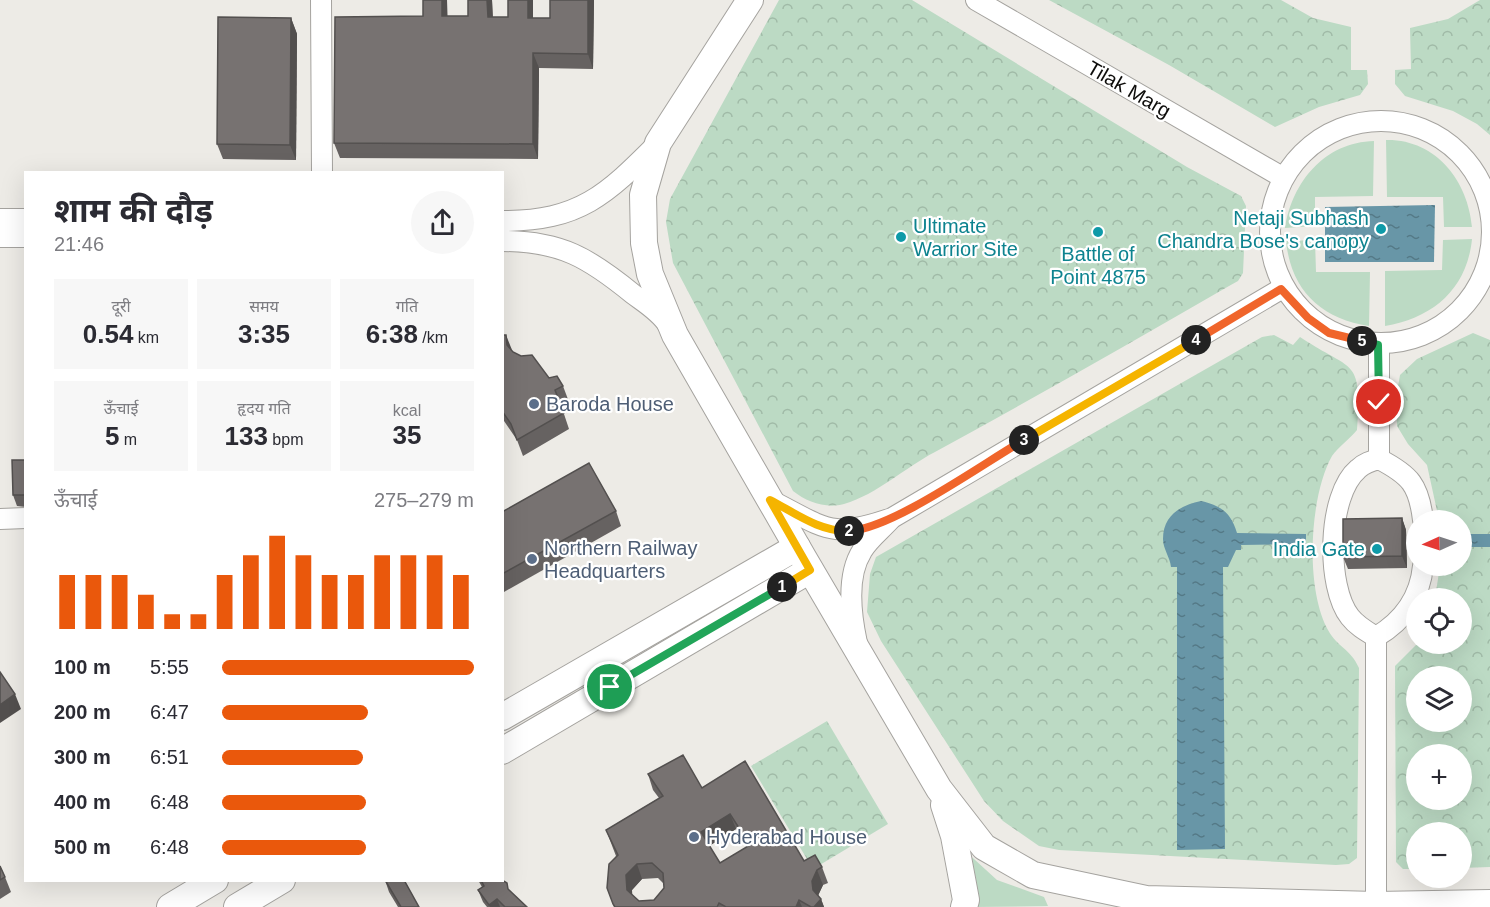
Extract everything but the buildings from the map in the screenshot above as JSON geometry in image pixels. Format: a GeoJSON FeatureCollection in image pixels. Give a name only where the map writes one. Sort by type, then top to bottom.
{"type":"FeatureCollection","features":[{"type":"Feature","properties":{"kind":"main road"},"geometry":{"type":"LineString","coordinates":[[750,0],[658,143],[643,195],[644,243],[651,274],[675,335],[939,789],[984,847],[1033,875],[1146,900]]}},
{"type":"Feature","properties":{"kind":"main road"},"geometry":{"type":"LineString","coordinates":[[504,716],[797,547]]}},
{"type":"Feature","properties":{"kind":"main road"},"geometry":{"type":"LineString","coordinates":[[504,750],[810,570]]}},
{"type":"Feature","properties":{"kind":"main road"},"geometry":{"type":"LineString","coordinates":[[939,789],[954,836],[966,900],[964,907]]}},
{"type":"Feature","properties":{"kind":"main road"},"geometry":{"type":"LineString","coordinates":[[170,907],[212,882]]}},
{"type":"Feature","properties":{"kind":"main road"},"geometry":{"type":"LineString","coordinates":[[237,907],[279,882]]}},
{"type":"Feature","properties":{"kind":"main road"},"geometry":{"type":"LineString","coordinates":[[1100,907],[1146,900],[1376,906],[1490,903]]}},
{"type":"Feature","properties":{"kind":"street"},"geometry":{"type":"LineString","coordinates":[[321,0],[322,171]]}},
{"type":"Feature","properties":{"kind":"street","name":"Tilak Marg"},"geometry":{"type":"LineString","coordinates":[[976,0],[1282,177]]}},
{"type":"Feature","properties":{"kind":"street"},"geometry":{"type":"LineString","coordinates":[[1380,121],[1425,128],[1453,142],[1485,175],[1489,233],[1484,294],[1430,330],[1378,345],[1329,333],[1308,318],[1281,289],[1273,263],[1272,209],[1282,177],[1298,159],[1335,134],[1354,125],[1380,121]]}},
{"type":"Feature","properties":{"kind":"street"},"geometry":{"type":"LineString","coordinates":[[504,221],[534,221],[578,208],[608,191],[658,143]]}},
{"type":"Feature","properties":{"kind":"street"},"geometry":{"type":"LineString","coordinates":[[0,219],[24,219]]}},
{"type":"Feature","properties":{"kind":"street"},"geometry":{"type":"LineString","coordinates":[[534,221],[534,242]]}},
{"type":"Feature","properties":{"kind":"street"},"geometry":{"type":"LineString","coordinates":[[0,237],[24,237]]}},
{"type":"Feature","properties":{"kind":"street"},"geometry":{"type":"LineString","coordinates":[[504,241],[534,242],[566,249],[604,270],[665,320],[675,335]]}},
{"type":"Feature","properties":{"kind":"street"},"geometry":{"type":"LineString","coordinates":[[770,500],[814,524],[838,531],[859,530],[892,518],[1281,289]]}},
{"type":"Feature","properties":{"kind":"street"},"geometry":{"type":"LineString","coordinates":[[1378,345],[1379,459]]}},
{"type":"Feature","properties":{"kind":"street"},"geometry":{"type":"LineString","coordinates":[[1379,459],[1411,479],[1421,510]]}},
{"type":"Feature","properties":{"kind":"street"},"geometry":{"type":"LineString","coordinates":[[1376,637],[1355,623],[1342,604],[1337,587],[1333,548],[1341,495],[1356,470],[1379,459]]}},
{"type":"Feature","properties":{"kind":"street"},"geometry":{"type":"LineString","coordinates":[[0,519],[24,518]]}},
{"type":"Feature","properties":{"kind":"street"},"geometry":{"type":"LineString","coordinates":[[859,653],[853,626],[853,574],[862,551],[892,518]]}},
{"type":"Feature","properties":{"kind":"street"},"geometry":{"type":"LineString","coordinates":[[1376,637],[1394,626],[1403,616],[1418,588],[1421,576]]}},
{"type":"Feature","properties":{"kind":"street"},"geometry":{"type":"LineString","coordinates":[[1376,637],[1376,906]]}},
{"type":"Feature","properties":{"kind":"green space"},"geometry":{"type":"Polygon","coordinates":[[[779,0],[912,0],[1187,167],[1241,196],[1246,206],[1243,273],[1238,281],[924,458],[856,500],[830,506],[817,504],[798,495],[793,491],[673,263],[666,222],[670,199],[779,0]]]}},
{"type":"Feature","properties":{"kind":"green space"},"geometry":{"type":"Polygon","coordinates":[[[1049,0],[1281,0],[1313,18],[1351,27],[1351,70],[1367,70],[1368,84],[1360,95],[1319,107],[1275,127],[1169,65],[1049,0]]]}},
{"type":"Feature","properties":{"kind":"green space"},"geometry":{"type":"Polygon","coordinates":[[[1480,0],[1490,0],[1490,135],[1477,124],[1453,111],[1405,96],[1395,84],[1395,70],[1411,69],[1410,28],[1448,19],[1480,0]]]}},
{"type":"Feature","properties":{"kind":"green space"},"geometry":{"type":"Polygon","coordinates":[[[1386,140],[1420,147],[1434,155],[1446,166],[1464,194],[1472,227],[1444,227],[1443,197],[1387,197],[1386,140]]]}},
{"type":"Feature","properties":{"kind":"green space"},"geometry":{"type":"Polygon","coordinates":[[[1374,141],[1373,196],[1315,197],[1315,226],[1285,228],[1295,195],[1314,168],[1326,157],[1340,149],[1356,143],[1374,141]]]}},
{"type":"Feature","properties":{"kind":"green space"},"geometry":{"type":"Polygon","coordinates":[[[1472,239],[1463,273],[1445,298],[1418,316],[1385,326],[1385,271],[1442,270],[1443,240],[1472,239]]]}},
{"type":"Feature","properties":{"kind":"green space"},"geometry":{"type":"Polygon","coordinates":[[[1315,240],[1316,272],[1370,272],[1369,326],[1336,317],[1311,299],[1302,288],[1294,274],[1286,241],[1315,240]]]}},
{"type":"Feature","properties":{"kind":"green space"},"geometry":{"type":"Polygon","coordinates":[[[1473,333],[1490,340],[1490,867],[1472,868],[1472,822],[1406,822],[1406,869],[1396,862],[1395,666],[1407,654],[1472,654],[1472,588],[1437,588],[1438,576],[1472,576],[1472,510],[1437,510],[1427,465],[1408,444],[1397,426],[1396,398],[1400,375],[1417,359],[1473,333]]]}},
{"type":"Feature","properties":{"kind":"green space"},"geometry":{"type":"Polygon","coordinates":[[[1274,335],[1293,345],[1300,337],[1343,363],[1351,369],[1358,389],[1357,430],[1337,449],[1324,474],[1318,495],[1313,543],[1313,568],[1321,612],[1332,636],[1352,656],[1359,668],[1357,858],[1349,864],[1336,865],[1059,850],[1039,846],[1003,821],[984,801],[881,641],[867,612],[870,574],[876,557],[1262,337],[1274,335]]]}},
{"type":"Feature","properties":{"kind":"green space"},"geometry":{"type":"Polygon","coordinates":[[[827,721],[888,824],[813,869],[751,766],[827,721]]]}},
{"type":"Feature","properties":{"kind":"green space"},"geometry":{"type":"Polygon","coordinates":[[[963,849],[997,880],[1044,897],[1048,906],[974,907],[963,849]]]}},
{"type":"Feature","properties":{"kind":"water"},"geometry":{"type":"Polygon","coordinates":[[[1435,205],[1434,262],[1325,262],[1325,207],[1435,205]]]}},
{"type":"Feature","properties":{"kind":"water"},"geometry":{"type":"Polygon","coordinates":[[[1201,501],[1225,511],[1232,520],[1237,533],[1306,534],[1306,544],[1241,545],[1241,550],[1236,550],[1228,567],[1223,567],[1225,849],[1177,850],[1177,567],[1171,567],[1163,539],[1166,524],[1175,512],[1201,501]]]}},
{"type":"Feature","properties":{"kind":"water"},"geometry":{"type":"Polygon","coordinates":[[[1472,534],[1490,534],[1490,547],[1472,547],[1472,534]]]}},
{"type":"Feature","properties":{"kind":"place","name":"Netaji Subhash Chandra Bose's canopy"},"geometry":{"type":"Point","coordinates":[1381,229]}},
{"type":"Feature","properties":{"kind":"place","name":"Battle of Point 4875"},"geometry":{"type":"Point","coordinates":[1098,232]}},
{"type":"Feature","properties":{"kind":"place","name":"Ultimate Warrior Site"},"geometry":{"type":"Point","coordinates":[901,237]}},
{"type":"Feature","properties":{"kind":"place","name":"Baroda House"},"geometry":{"type":"Point","coordinates":[534,404]}},
{"type":"Feature","properties":{"kind":"place","name":"India Gate"},"geometry":{"type":"Point","coordinates":[1377,549]}},
{"type":"Feature","properties":{"kind":"place","name":"Northern Railway Headquarters"},"geometry":{"type":"Point","coordinates":[532,559]}},
{"type":"Feature","properties":{"kind":"place","name":"Hyderabad House"},"geometry":{"type":"Point","coordinates":[694,837]}},
{"type":"Feature","properties":{"kind":"route"},"geometry":{"type":"LineString","coordinates":[[610,687],[810,570],[770,500],[814,524],[838,531],[859,530],[892,518],[1281,289],[1308,318],[1329,333],[1378,345],[1379,402]]}}]}
